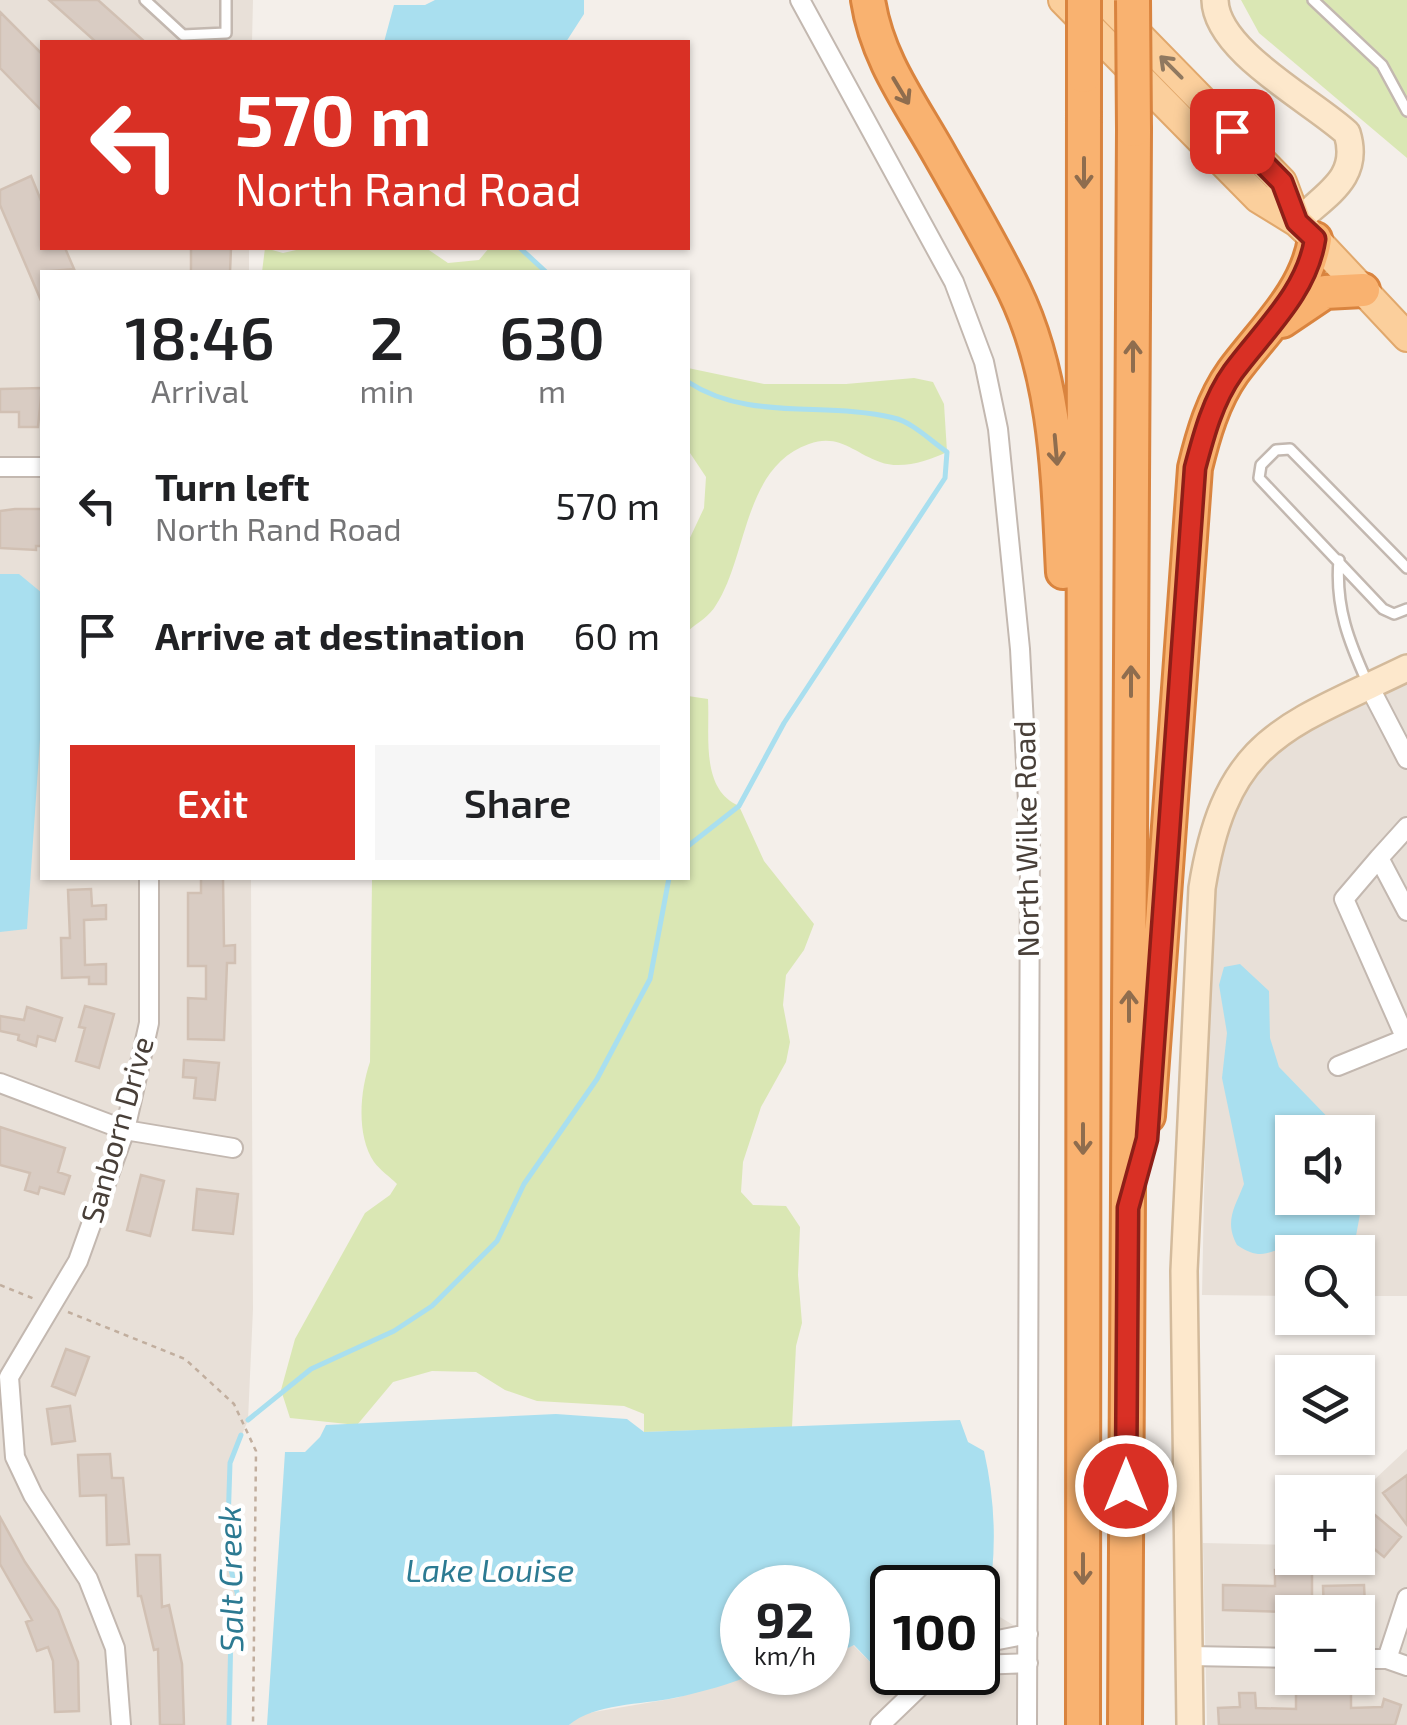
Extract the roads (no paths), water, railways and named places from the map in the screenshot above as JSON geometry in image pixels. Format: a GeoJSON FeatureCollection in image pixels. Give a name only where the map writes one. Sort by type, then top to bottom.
{"type":"FeatureCollection","features":[{"type":"Feature","properties":{"kind":"highway"},"geometry":{"type":"LineString","coordinates":[[868,0],[876,39],[894,80],[1014,291],[1033,335],[1051,404],[1083,936]]}},
{"type":"Feature","properties":{"kind":"highway"},"geometry":{"type":"LineString","coordinates":[[1083,1725],[1084,0]]}},
{"type":"Feature","properties":{"kind":"highway"},"geometry":{"type":"LineString","coordinates":[[1125,1725],[1133,0]]}},
{"type":"Feature","properties":{"kind":"highway"},"geometry":{"type":"LineString","coordinates":[[1128,1208],[1147,1139],[1195,468],[1216,403],[1232,374],[1267,333],[1311,264],[1306,230]]}},
{"type":"Feature","properties":{"kind":"highway"},"geometry":{"type":"LineString","coordinates":[[1267,333],[1302,304],[1324,292],[1363,290]]}},
{"type":"Feature","properties":{"kind":"main road"},"geometry":{"type":"LineString","coordinates":[[1063,0],[1258,198],[1306,230],[1407,337]]}},
{"type":"Feature","properties":{"kind":"main road"},"geometry":{"type":"LineString","coordinates":[[1104,0],[1282,182],[1306,230]]}},
{"type":"Feature","properties":{"kind":"street","name":"North Wilke Road"},"geometry":{"type":"LineString","coordinates":[[800,0],[954,282],[984,362],[998,429],[1020,649],[1030,840],[1027,1725]]}},
{"type":"Feature","properties":{"kind":"street"},"geometry":{"type":"LineString","coordinates":[[1215,0],[1218,21],[1238,48],[1347,133],[1351,146],[1348,174],[1306,230]]}},
{"type":"Feature","properties":{"kind":"street"},"geometry":{"type":"LineString","coordinates":[[0,468],[40,468]]}},
{"type":"Feature","properties":{"kind":"street"},"geometry":{"type":"LineString","coordinates":[[1190,1725],[1184,1270],[1202,888],[1210,839],[1237,776],[1261,747],[1297,720],[1407,668]]}},
{"type":"Feature","properties":{"kind":"street"},"geometry":{"type":"LineString","coordinates":[[1369,686],[1407,759]]}},
{"type":"Feature","properties":{"kind":"street"},"geometry":{"type":"LineString","coordinates":[[1338,1066],[1406,1039],[1344,899],[1407,827]]}},
{"type":"Feature","properties":{"kind":"street"},"geometry":{"type":"LineString","coordinates":[[1379,858],[1407,912]]}},
{"type":"Feature","properties":{"kind":"street","name":"Sanborn Drive"},"geometry":{"type":"LineString","coordinates":[[4,1377],[78,1261],[125,1130],[149,1023],[149,880]]}},
{"type":"Feature","properties":{"kind":"street"},"geometry":{"type":"LineString","coordinates":[[0,1083],[125,1130],[232,1148]]}},
{"type":"Feature","properties":{"kind":"street"},"geometry":{"type":"LineString","coordinates":[[4,1377],[15,1457],[32,1495],[88,1579],[115,1648],[121,1725]]}},
{"type":"Feature","properties":{"kind":"street"},"geometry":{"type":"LineString","coordinates":[[1387,1660],[1407,1598]]}},
{"type":"Feature","properties":{"kind":"street"},"geometry":{"type":"LineString","coordinates":[[1000,1640],[1028,1634]]}},
{"type":"Feature","properties":{"kind":"street"},"geometry":{"type":"LineString","coordinates":[[1190,1656],[1275,1658]]}},
{"type":"Feature","properties":{"kind":"street"},"geometry":{"type":"LineString","coordinates":[[1375,1660],[1407,1666]]}},
{"type":"Feature","properties":{"kind":"street"},"geometry":{"type":"LineString","coordinates":[[1000,1664],[1028,1663]]}},
{"type":"Feature","properties":{"kind":"street"},"geometry":{"type":"LineString","coordinates":[[880,1725],[911,1695]]}},
{"type":"Feature","properties":{"kind":"lane"},"geometry":{"type":"LineString","coordinates":[[145,0],[183,34],[226,33],[226,0]]}},
{"type":"Feature","properties":{"kind":"lane"},"geometry":{"type":"LineString","coordinates":[[1312,0],[1382,65],[1407,111]]}},
{"type":"Feature","properties":{"kind":"lane"},"geometry":{"type":"LineString","coordinates":[[1407,568],[1290,449],[1276,450],[1260,465],[1259,478],[1383,609],[1394,614],[1407,609]]}},
{"type":"Feature","properties":{"kind":"lane"},"geometry":{"type":"LineString","coordinates":[[1339,559],[1338,603],[1344,629],[1369,686]]}},
{"type":"Feature","properties":{"kind":"water"},"geometry":{"type":"Polygon","coordinates":[[[435,0],[584,0],[584,14],[567,40],[385,40],[394,5],[425,5],[435,0]]]}},
{"type":"Feature","properties":{"kind":"water"},"geometry":{"type":"Polygon","coordinates":[[[0,574],[19,574],[40,591],[40,739],[27,929],[0,932],[0,574]]]}},
{"type":"Feature","properties":{"kind":"water"},"geometry":{"type":"Polygon","coordinates":[[[1240,964],[1269,991],[1270,1038],[1279,1067],[1326,1115],[1275,1115],[1275,1215],[1360,1215],[1356,1235],[1275,1235],[1275,1251],[1263,1254],[1237,1245],[1231,1229],[1232,1214],[1244,1184],[1222,1078],[1227,1033],[1219,985],[1224,967],[1240,964]]]}},
{"type":"Feature","properties":{"kind":"water","name":"Lake Louise"},"geometry":{"type":"Polygon","coordinates":[[[556,1414],[627,1419],[644,1432],[960,1420],[968,1442],[984,1451],[994,1530],[992,1565],[870,1565],[870,1662],[854,1645],[850,1647],[850,1565],[720,1565],[720,1686],[592,1712],[569,1725],[267,1725],[285,1452],[305,1452],[326,1425],[556,1414]]]}},
{"type":"Feature","properties":{"kind":"waterway"},"geometry":{"type":"LineString","coordinates":[[522,250],[544,270]]}},
{"type":"Feature","properties":{"kind":"waterway"},"geometry":{"type":"LineString","coordinates":[[690,383],[736,402],[894,418],[947,452],[945,478],[784,723],[739,806],[690,844]]}},
{"type":"Feature","properties":{"kind":"waterway"},"geometry":{"type":"LineString","coordinates":[[248,1420],[311,1369],[394,1331],[432,1306],[497,1241],[524,1184],[597,1079],[650,979],[669,880]]}},
{"type":"Feature","properties":{"kind":"waterway","name":"Salt Creek"},"geometry":{"type":"LineString","coordinates":[[229,1725],[231,1628],[238,1596],[227,1555],[230,1463],[241,1435]]}}]}
